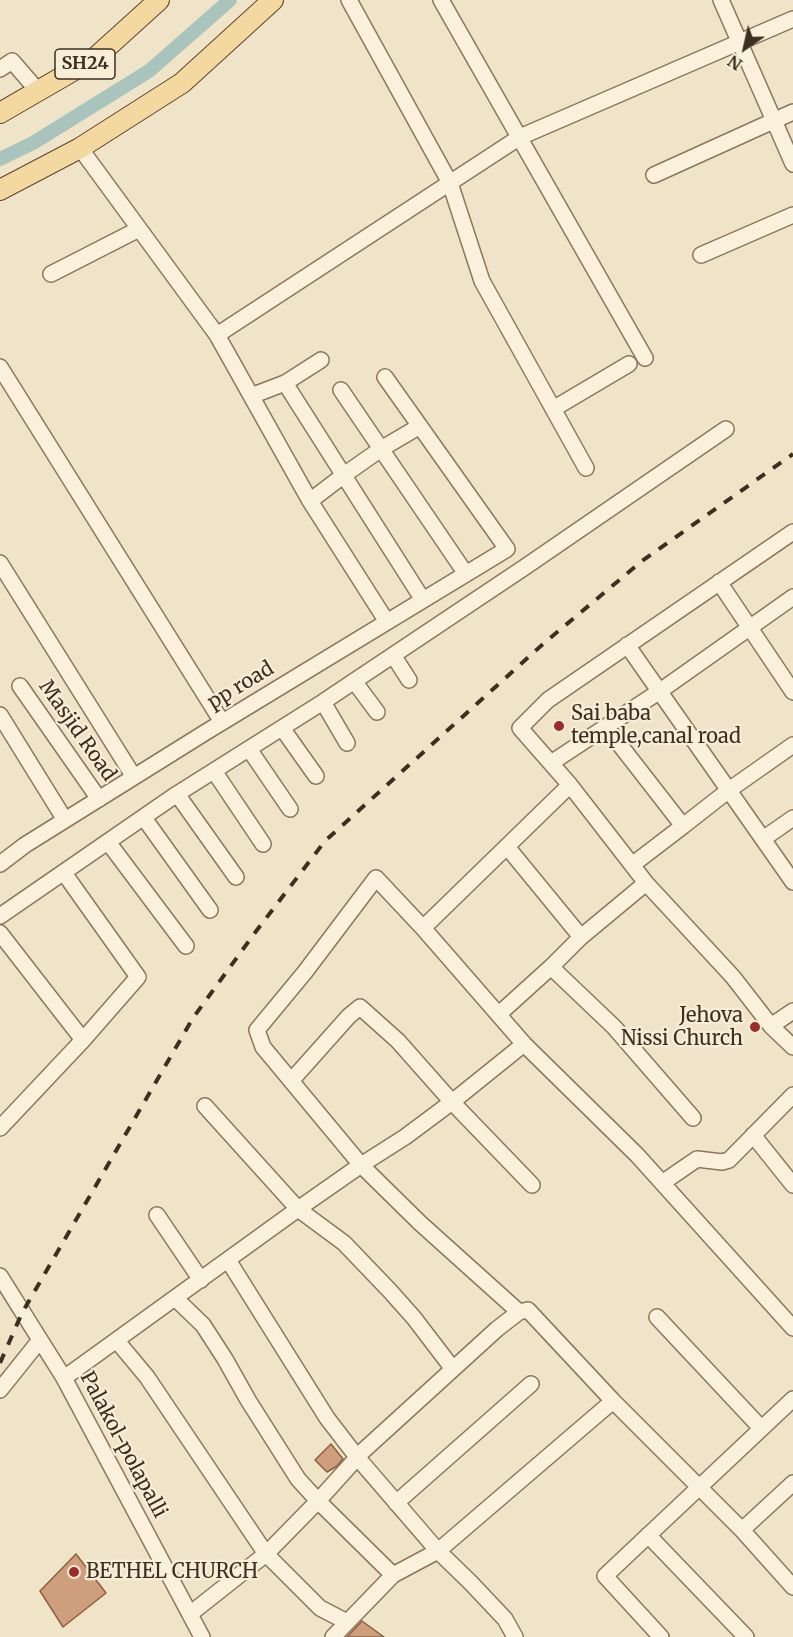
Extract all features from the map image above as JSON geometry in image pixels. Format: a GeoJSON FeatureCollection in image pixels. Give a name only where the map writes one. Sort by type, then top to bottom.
{"type":"FeatureCollection","features":[{"type":"Feature","properties":{"kind":"main road","name":"SH24"},"geometry":{"type":"LineString","coordinates":[[0,113],[95,58],[159,0]]}},
{"type":"Feature","properties":{"kind":"main road"},"geometry":{"type":"LineString","coordinates":[[0,190],[80,148],[182,83],[273,0]]}},
{"type":"Feature","properties":{"kind":"street"},"geometry":{"type":"LineString","coordinates":[[349,0],[450,183],[482,281],[586,468]]}},
{"type":"Feature","properties":{"kind":"street"},"geometry":{"type":"LineString","coordinates":[[441,0],[645,358]]}},
{"type":"Feature","properties":{"kind":"street"},"geometry":{"type":"LineString","coordinates":[[721,0],[793,164]]}},
{"type":"Feature","properties":{"kind":"street"},"geometry":{"type":"LineString","coordinates":[[217,335],[520,137],[793,19]]}},
{"type":"Feature","properties":{"kind":"street"},"geometry":{"type":"LineString","coordinates":[[0,69],[12,62],[38,91]]}},
{"type":"Feature","properties":{"kind":"street"},"geometry":{"type":"LineString","coordinates":[[654,175],[793,112]]}},
{"type":"Feature","properties":{"kind":"street"},"geometry":{"type":"LineString","coordinates":[[80,148],[217,335],[310,501],[387,622]]}},
{"type":"Feature","properties":{"kind":"street"},"geometry":{"type":"LineString","coordinates":[[701,255],[793,215]]}},
{"type":"Feature","properties":{"kind":"street"},"geometry":{"type":"LineString","coordinates":[[51,274],[139,229]]}},
{"type":"Feature","properties":{"kind":"street"},"geometry":{"type":"LineString","coordinates":[[251,396],[285,383],[321,360]]}},
{"type":"Feature","properties":{"kind":"street"},"geometry":{"type":"LineString","coordinates":[[553,409],[629,364]]}},
{"type":"Feature","properties":{"kind":"street"},"geometry":{"type":"LineString","coordinates":[[0,367],[222,723]]}},
{"type":"Feature","properties":{"kind":"street"},"geometry":{"type":"LineString","coordinates":[[310,501],[381,449],[420,426],[385,377]]}},
{"type":"Feature","properties":{"kind":"street"},"geometry":{"type":"LineString","coordinates":[[285,383],[423,600]]}},
{"type":"Feature","properties":{"kind":"street"},"geometry":{"type":"LineString","coordinates":[[341,390],[466,574]]}},
{"type":"Feature","properties":{"kind":"street","name":"pp road"},"geometry":{"type":"LineString","coordinates":[[0,864],[25,845],[134,777],[507,549],[420,426]]}},
{"type":"Feature","properties":{"kind":"street"},"geometry":{"type":"LineString","coordinates":[[0,916],[177,794],[323,702],[726,429]]}},
{"type":"Feature","properties":{"kind":"street"},"geometry":{"type":"LineString","coordinates":[[792,534],[718,582],[548,700],[520,728],[570,785],[646,883],[733,977],[771,1026],[793,1047]]}},
{"type":"Feature","properties":{"kind":"street"},"geometry":{"type":"LineString","coordinates":[[2,569],[134,777]]}},
{"type":"Feature","properties":{"kind":"street"},"geometry":{"type":"LineString","coordinates":[[718,582],[790,682]]}},
{"type":"Feature","properties":{"kind":"street"},"geometry":{"type":"LineString","coordinates":[[551,763],[660,691],[793,597]]}},
{"type":"Feature","properties":{"kind":"street"},"geometry":{"type":"LineString","coordinates":[[627,645],[793,882]]}},
{"type":"Feature","properties":{"kind":"street"},"geometry":{"type":"LineString","coordinates":[[393,655],[409,680]]}},
{"type":"Feature","properties":{"kind":"street"},"geometry":{"type":"LineString","coordinates":[[354,681],[377,712]]}},
{"type":"Feature","properties":{"kind":"street","name":"Masjid Road"},"geometry":{"type":"LineString","coordinates":[[20,686],[99,799]]}},
{"type":"Feature","properties":{"kind":"street"},"geometry":{"type":"LineString","coordinates":[[323,702],[346,743]]}},
{"type":"Feature","properties":{"kind":"street"},"geometry":{"type":"LineString","coordinates":[[0,715],[65,820]]}},
{"type":"Feature","properties":{"kind":"street"},"geometry":{"type":"LineString","coordinates":[[606,727],[683,826]]}},
{"type":"Feature","properties":{"kind":"street"},"geometry":{"type":"LineString","coordinates":[[282,728],[316,776]]}},
{"type":"Feature","properties":{"kind":"street"},"geometry":{"type":"LineString","coordinates":[[632,865],[729,790],[793,745]]}},
{"type":"Feature","properties":{"kind":"street"},"geometry":{"type":"LineString","coordinates":[[249,749],[290,809]]}},
{"type":"Feature","properties":{"kind":"street"},"geometry":{"type":"LineString","coordinates":[[214,771],[263,844]]}},
{"type":"Feature","properties":{"kind":"street"},"geometry":{"type":"LineString","coordinates":[[423,928],[508,848],[570,785]]}},
{"type":"Feature","properties":{"kind":"street"},"geometry":{"type":"LineString","coordinates":[[177,794],[236,878]]}},
{"type":"Feature","properties":{"kind":"street"},"geometry":{"type":"LineString","coordinates":[[144,818],[210,910]]}},
{"type":"Feature","properties":{"kind":"street"},"geometry":{"type":"LineString","coordinates":[[763,839],[793,818]]}},
{"type":"Feature","properties":{"kind":"street"},"geometry":{"type":"LineString","coordinates":[[108,842],[186,946]]}},
{"type":"Feature","properties":{"kind":"street"},"geometry":{"type":"LineString","coordinates":[[508,848],[581,937]]}},
{"type":"Feature","properties":{"kind":"street"},"geometry":{"type":"LineString","coordinates":[[0,1128],[83,1040],[138,976],[64,873]]}},
{"type":"Feature","properties":{"kind":"street"},"geometry":{"type":"LineString","coordinates":[[519,1312],[420,1223],[361,1165],[263,1047],[257,1030],[305,972],[376,878],[423,928],[524,1044],[637,1155],[793,1328]]}},
{"type":"Feature","properties":{"kind":"street"},"geometry":{"type":"LineString","coordinates":[[499,1014],[581,937],[646,883]]}},
{"type":"Feature","properties":{"kind":"street"},"geometry":{"type":"LineString","coordinates":[[0,933],[83,1040]]}},
{"type":"Feature","properties":{"kind":"street"},"geometry":{"type":"LineString","coordinates":[[551,967],[614,1027],[693,1118]]}},
{"type":"Feature","properties":{"kind":"street"},"geometry":{"type":"LineString","coordinates":[[291,1081],[348,1016],[360,1007],[399,1041],[452,1102],[532,1185]]}},
{"type":"Feature","properties":{"kind":"street"},"geometry":{"type":"LineString","coordinates":[[771,1026],[793,1011]]}},
{"type":"Feature","properties":{"kind":"street"},"geometry":{"type":"LineString","coordinates":[[64,1378],[298,1209],[405,1137],[524,1044]]}},
{"type":"Feature","properties":{"kind":"street"},"geometry":{"type":"LineString","coordinates":[[662,1183],[697,1159],[722,1162],[729,1160],[793,1095]]}},
{"type":"Feature","properties":{"kind":"street"},"geometry":{"type":"LineString","coordinates":[[205,1106],[298,1209],[344,1244],[414,1318],[453,1369]]}},
{"type":"Feature","properties":{"kind":"street"},"geometry":{"type":"LineString","coordinates":[[753,1135],[793,1185]]}},
{"type":"Feature","properties":{"kind":"street"},"geometry":{"type":"LineString","coordinates":[[157,1215],[201,1280]]}},
{"type":"Feature","properties":{"kind":"street"},"geometry":{"type":"LineString","coordinates":[[228,1260],[327,1418],[357,1457],[438,1551],[505,1619],[515,1637]]}},
{"type":"Feature","properties":{"kind":"street","name":"Palakol-polapalli"},"geometry":{"type":"LineString","coordinates":[[3,1286],[64,1378],[202,1637]]}},
{"type":"Feature","properties":{"kind":"street"},"geometry":{"type":"LineString","coordinates":[[175,1298],[203,1325],[298,1479],[393,1575]]}},
{"type":"Feature","properties":{"kind":"street"},"geometry":{"type":"LineString","coordinates":[[190,1614],[266,1554],[357,1457],[497,1329],[519,1312],[528,1310],[613,1401],[742,1530],[793,1586]]}},
{"type":"Feature","properties":{"kind":"street"},"geometry":{"type":"LineString","coordinates":[[657,1317],[761,1428]]}},
{"type":"Feature","properties":{"kind":"street"},"geometry":{"type":"LineString","coordinates":[[0,1390],[40,1340]]}},
{"type":"Feature","properties":{"kind":"street"},"geometry":{"type":"LineString","coordinates":[[117,1341],[147,1377],[266,1554],[320,1608],[347,1622]]}},
{"type":"Feature","properties":{"kind":"street"},"geometry":{"type":"LineString","coordinates":[[396,1503],[531,1384]]}},
{"type":"Feature","properties":{"kind":"street"},"geometry":{"type":"LineString","coordinates":[[661,1637],[605,1576],[793,1399]]}},
{"type":"Feature","properties":{"kind":"street"},"geometry":{"type":"LineString","coordinates":[[333,1637],[393,1575],[438,1551],[613,1401]]}},
{"type":"Feature","properties":{"kind":"street"},"geometry":{"type":"LineString","coordinates":[[742,1530],[793,1483]]}},
{"type":"Feature","properties":{"kind":"street"},"geometry":{"type":"LineString","coordinates":[[648,1535],[746,1637]]}},
{"type":"Feature","properties":{"kind":"building"},"geometry":{"type":"Polygon","coordinates":[[[331,1444],[343,1459],[327,1472],[315,1460],[331,1444]]]}},
{"type":"Feature","properties":{"kind":"building","name":"BETHEL CHURCH"},"geometry":{"type":"Polygon","coordinates":[[[76,1554],[106,1593],[63,1627],[40,1591],[76,1554]]]}},
{"type":"Feature","properties":{"kind":"building"},"geometry":{"type":"Polygon","coordinates":[[[362,1621],[384,1637],[347,1637],[362,1621]]]}},
{"type":"Feature","properties":{"kind":"waterway"},"geometry":{"type":"LineString","coordinates":[[0,159],[33,143],[149,71],[230,0]]}},
{"type":"Feature","properties":{"kind":"railway"},"geometry":{"type":"LineString","coordinates":[[0,1363],[22,1313],[193,1018],[325,841],[543,644],[642,561],[793,454]]}},
{"type":"Feature","properties":{"kind":"place","name":"Sai baba temple,canal road"},"geometry":{"type":"Point","coordinates":[559,726]}},
{"type":"Feature","properties":{"kind":"place","name":"Jehova Nissi Church"},"geometry":{"type":"Point","coordinates":[755,1027]}},
{"type":"Feature","properties":{"kind":"place","name":"BETHEL CHURCH"},"geometry":{"type":"Point","coordinates":[74,1572]}}]}
